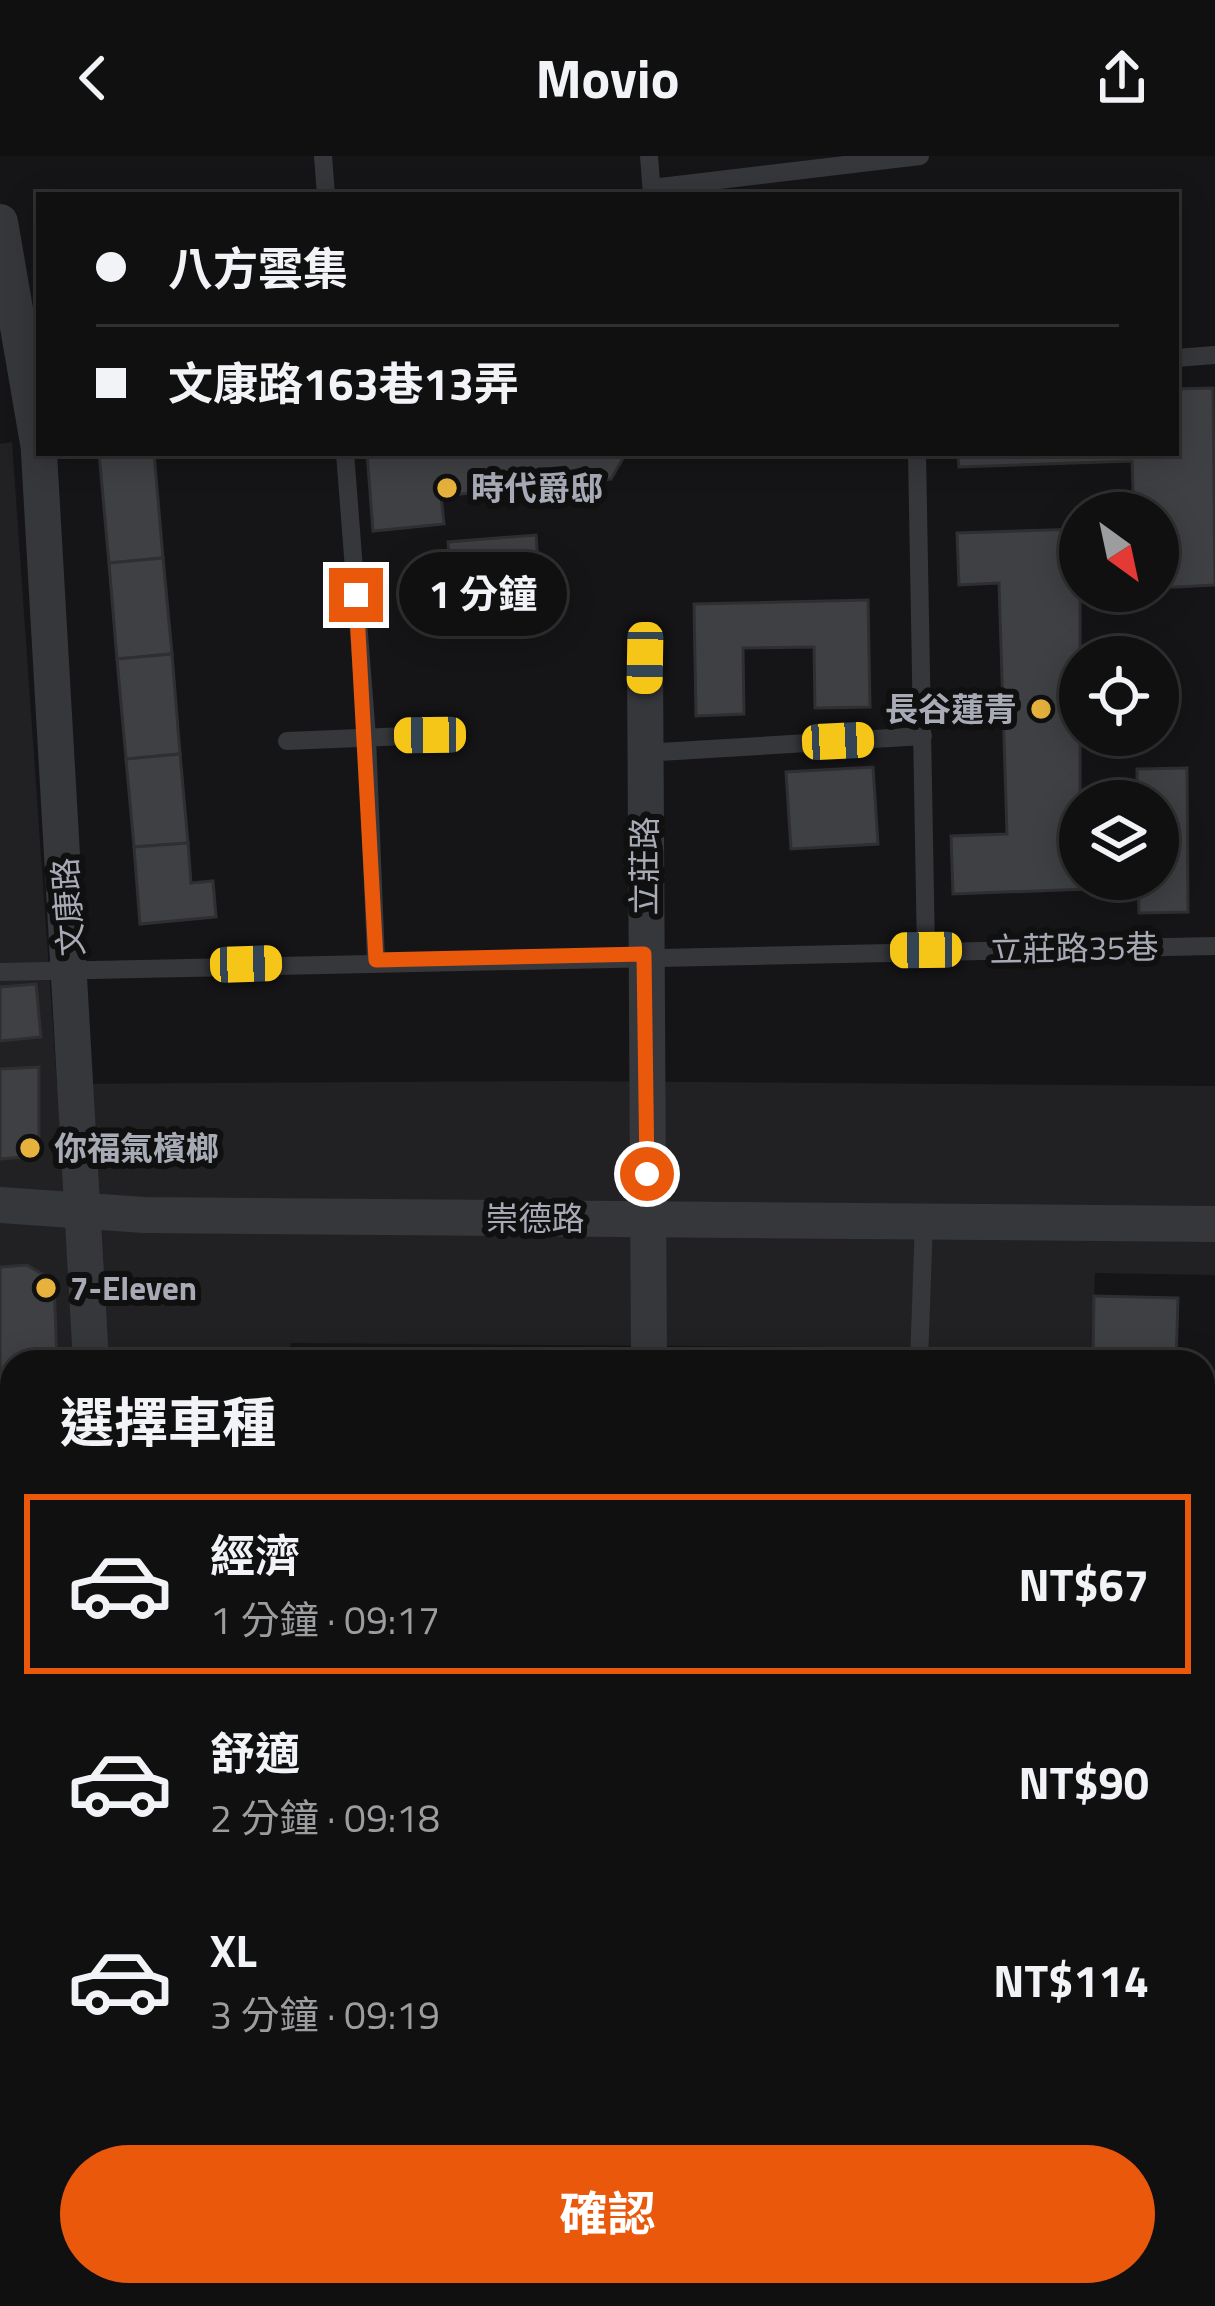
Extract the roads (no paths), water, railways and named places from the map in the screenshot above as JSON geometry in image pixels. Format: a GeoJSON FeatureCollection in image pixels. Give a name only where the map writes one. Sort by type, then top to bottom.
{"type":"FeatureCollection","features":[{"type":"Feature","properties":{"kind":"street","name":"文康路"},"geometry":{"type":"LineString","coordinates":[[0,222],[36,433]]}},
{"type":"Feature","properties":{"kind":"street","name":"文康路"},"geometry":{"type":"LineString","coordinates":[[39,456],[92,1350]]}},
{"type":"Feature","properties":{"kind":"street","name":"立莊路"},"geometry":{"type":"LineString","coordinates":[[645,658],[649,1350]]}},
{"type":"Feature","properties":{"kind":"street","name":"崇德路"},"geometry":{"type":"LineString","coordinates":[[0,1205],[86,1214],[1215,1223]]}},
{"type":"Feature","properties":{"kind":"lane"},"geometry":{"type":"LineString","coordinates":[[323,156],[326,192]]}},
{"type":"Feature","properties":{"kind":"lane"},"geometry":{"type":"LineString","coordinates":[[649,156],[652,191],[920,156]]}},
{"type":"Feature","properties":{"kind":"lane"},"geometry":{"type":"LineString","coordinates":[[1179,358],[1215,355]]}},
{"type":"Feature","properties":{"kind":"lane"},"geometry":{"type":"LineString","coordinates":[[345,456],[367,736],[376,960]]}},
{"type":"Feature","properties":{"kind":"lane"},"geometry":{"type":"LineString","coordinates":[[916,456],[926,950]]}},
{"type":"Feature","properties":{"kind":"lane"},"geometry":{"type":"LineString","coordinates":[[287,741],[430,735]]}},
{"type":"Feature","properties":{"kind":"lane"},"geometry":{"type":"LineString","coordinates":[[644,753],[922,736]]}},
{"type":"Feature","properties":{"kind":"lane","name":"立莊路35巷"},"geometry":{"type":"LineString","coordinates":[[0,972],[644,954],[1215,946]]}},
{"type":"Feature","properties":{"kind":"lane"},"geometry":{"type":"LineString","coordinates":[[919,1350],[923,1221]]}},
{"type":"Feature","properties":{"kind":"place","name":"時代爵邸"},"geometry":{"type":"Point","coordinates":[447,488]}},
{"type":"Feature","properties":{"kind":"place","name":"長谷蓮青"},"geometry":{"type":"Point","coordinates":[1041,709]}},
{"type":"Feature","properties":{"kind":"place","name":"你福氣檳榔"},"geometry":{"type":"Point","coordinates":[30,1148]}},
{"type":"Feature","properties":{"kind":"place","name":"7-Eleven"},"geometry":{"type":"Point","coordinates":[46,1288]}}]}
